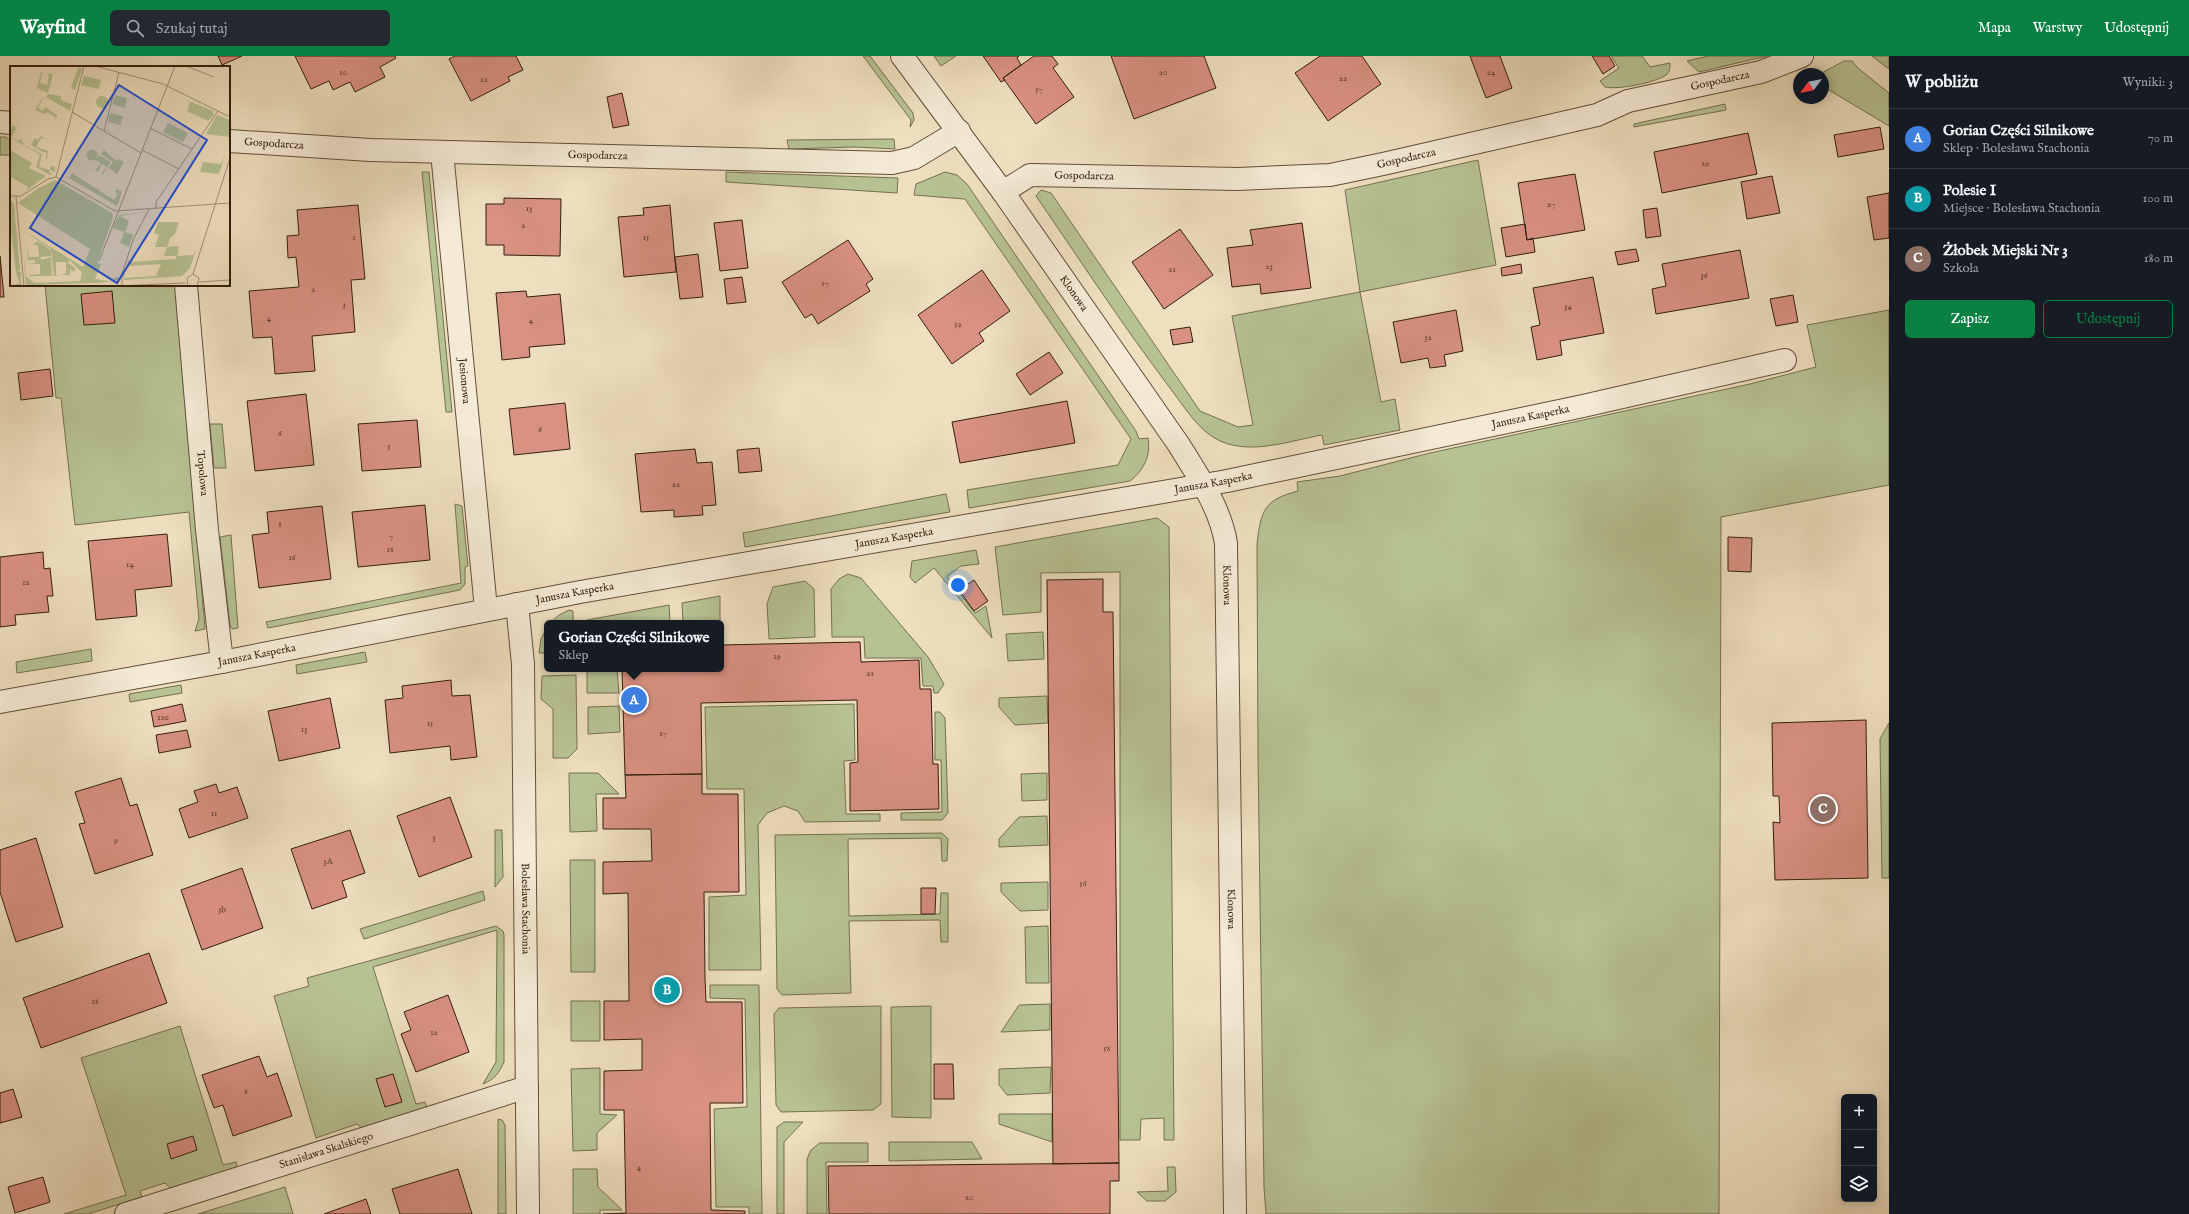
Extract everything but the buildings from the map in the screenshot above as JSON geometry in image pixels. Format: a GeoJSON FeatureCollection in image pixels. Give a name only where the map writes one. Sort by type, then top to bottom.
{"type":"FeatureCollection","features":[{"type":"Feature","properties":{"kind":"street","name":"Klonowa"},"geometry":{"type":"LineString","coordinates":[[902,56],[1003,192],[1180,445],[1203,484],[1223,527],[1226,543],[1235,1214]]}},
{"type":"Feature","properties":{"kind":"street","name":"Gospodarcza"},"geometry":{"type":"LineString","coordinates":[[1003,192],[1030,175],[1238,179],[1336,174],[1597,115],[1628,101],[1761,72],[1802,56]]}},
{"type":"Feature","properties":{"kind":"street"},"geometry":{"type":"LineString","coordinates":[[0,122],[10,123]]}},
{"type":"Feature","properties":{"kind":"street","name":"Gospodarcza"},"geometry":{"type":"LineString","coordinates":[[230,141],[370,150],[892,163],[914,158],[959,131]]}},
{"type":"Feature","properties":{"kind":"street","name":"Jesionowa"},"geometry":{"type":"LineString","coordinates":[[442,152],[486,609]]}},
{"type":"Feature","properties":{"kind":"street","name":"Topolowa"},"geometry":{"type":"LineString","coordinates":[[186,286],[208,530],[222,662]]}},
{"type":"Feature","properties":{"kind":"street","name":"Janusza Kasperka"},"geometry":{"type":"LineString","coordinates":[[0,702],[222,662],[486,609],[1203,484],[1333,459],[1785,360]]}},
{"type":"Feature","properties":{"kind":"street","name":"Bolesława Stachonia"},"geometry":{"type":"LineString","coordinates":[[517,604],[523,664],[528,1214]]}},
{"type":"Feature","properties":{"kind":"street","name":"Stanisława Skalskiego"},"geometry":{"type":"LineString","coordinates":[[126,1214],[527,1086]]}},
{"type":"Feature","properties":{"kind":"green space"},"geometry":{"type":"Polygon","coordinates":[[[863,56],[870,56],[913,113],[914,120],[910,127],[911,120],[863,56]]]}},
{"type":"Feature","properties":{"kind":"green space"},"geometry":{"type":"Polygon","coordinates":[[[934,56],[956,56],[941,66],[934,56]]]}},
{"type":"Feature","properties":{"kind":"green space"},"geometry":{"type":"Polygon","coordinates":[[[1611,56],[1642,56],[1650,67],[1670,63],[1670,70],[1667,74],[1654,81],[1627,87],[1605,87],[1600,81],[1619,68],[1611,56]]]}},
{"type":"Feature","properties":{"kind":"green space"},"geometry":{"type":"Polygon","coordinates":[[[1708,56],[1767,56],[1699,72],[1687,61],[1708,56]]]}},
{"type":"Feature","properties":{"kind":"green space"},"geometry":{"type":"Polygon","coordinates":[[[1872,56],[1889,56],[1889,69],[1873,57],[1872,56]]]}},
{"type":"Feature","properties":{"kind":"green space"},"geometry":{"type":"Polygon","coordinates":[[[1844,61],[1852,61],[1859,69],[1889,93],[1889,126],[1829,90],[1829,69],[1844,61]]]}},
{"type":"Feature","properties":{"kind":"green space"},"geometry":{"type":"Polygon","coordinates":[[[1725,104],[1726,110],[1634,127],[1634,124],[1725,104]]]}},
{"type":"Feature","properties":{"kind":"green space"},"geometry":{"type":"Polygon","coordinates":[[[0,137],[6,137],[10,140],[10,155],[0,155],[0,137]]]}},
{"type":"Feature","properties":{"kind":"green space"},"geometry":{"type":"Polygon","coordinates":[[[894,139],[895,149],[855,147],[789,149],[787,140],[894,139]]]}},
{"type":"Feature","properties":{"kind":"green space"},"geometry":{"type":"Polygon","coordinates":[[[1478,160],[1496,265],[1360,292],[1345,190],[1478,160]]]}},
{"type":"Feature","properties":{"kind":"green space"},"geometry":{"type":"Polygon","coordinates":[[[422,172],[429,172],[452,412],[446,412],[422,172]]]}},
{"type":"Feature","properties":{"kind":"green space"},"geometry":{"type":"Polygon","coordinates":[[[726,172],[898,178],[897,193],[726,182],[726,172]]]}},
{"type":"Feature","properties":{"kind":"green space"},"geometry":{"type":"Polygon","coordinates":[[[945,172],[957,175],[967,184],[1136,431],[1139,439],[1148,438],[1149,445],[1147,457],[1143,467],[1130,481],[969,508],[967,490],[1118,465],[1131,439],[965,199],[914,195],[916,184],[945,172]]]}},
{"type":"Feature","properties":{"kind":"green space"},"geometry":{"type":"Polygon","coordinates":[[[1041,190],[1051,193],[1200,411],[1238,427],[1253,425],[1232,316],[1360,292],[1381,402],[1395,399],[1400,430],[1324,445],[1322,435],[1271,446],[1245,447],[1232,445],[1212,437],[1192,418],[1135,341],[1036,196],[1041,190]]]}},
{"type":"Feature","properties":{"kind":"green space"},"geometry":{"type":"Polygon","coordinates":[[[45,286],[176,286],[205,629],[195,631],[199,619],[189,512],[75,525],[61,398],[56,398],[45,286]]]}},
{"type":"Feature","properties":{"kind":"green space"},"geometry":{"type":"Polygon","coordinates":[[[1889,310],[1889,485],[1721,517],[1719,1214],[1266,1214],[1264,1188],[1258,756],[1257,544],[1260,523],[1266,508],[1278,498],[1298,491],[1297,482],[1340,476],[1430,453],[1750,384],[1816,367],[1807,325],[1889,310]]]}},
{"type":"Feature","properties":{"kind":"green space"},"geometry":{"type":"Polygon","coordinates":[[[210,424],[222,424],[226,468],[214,468],[210,424]]]}},
{"type":"Feature","properties":{"kind":"green space"},"geometry":{"type":"Polygon","coordinates":[[[946,494],[950,512],[745,547],[743,533],[946,494]]]}},
{"type":"Feature","properties":{"kind":"green space"},"geometry":{"type":"Polygon","coordinates":[[[455,504],[462,506],[468,566],[465,567],[465,584],[460,590],[268,628],[266,622],[461,583],[455,504]]]}},
{"type":"Feature","properties":{"kind":"green space"},"geometry":{"type":"Polygon","coordinates":[[[1157,518],[1169,527],[1174,1140],[1164,1140],[1164,1118],[1141,1119],[1140,1140],[1120,1140],[1120,572],[1041,573],[1041,612],[1003,615],[995,547],[1157,518]]]}},
{"type":"Feature","properties":{"kind":"green space"},"geometry":{"type":"Polygon","coordinates":[[[231,535],[238,628],[232,629],[230,625],[220,537],[231,535]]]}},
{"type":"Feature","properties":{"kind":"green space"},"geometry":{"type":"Polygon","coordinates":[[[976,550],[979,564],[961,566],[947,577],[975,613],[986,606],[992,638],[934,568],[915,583],[910,577],[912,561],[976,550]]]}},
{"type":"Feature","properties":{"kind":"green space"},"geometry":{"type":"Polygon","coordinates":[[[848,574],[861,578],[928,657],[944,684],[938,693],[934,693],[933,686],[923,686],[921,658],[865,658],[864,637],[832,637],[831,589],[839,579],[848,574]]]}},
{"type":"Feature","properties":{"kind":"green space"},"geometry":{"type":"Polygon","coordinates":[[[805,581],[814,589],[815,637],[769,639],[767,604],[773,587],[805,581]]]}},
{"type":"Feature","properties":{"kind":"green space"},"geometry":{"type":"Polygon","coordinates":[[[720,596],[720,620],[683,620],[682,603],[720,596]]]}},
{"type":"Feature","properties":{"kind":"green space"},"geometry":{"type":"Polygon","coordinates":[[[669,605],[670,620],[587,620],[669,605]]]}},
{"type":"Feature","properties":{"kind":"green space"},"geometry":{"type":"Polygon","coordinates":[[[569,610],[573,611],[573,620],[553,620],[569,610]]]}},
{"type":"Feature","properties":{"kind":"green space"},"geometry":{"type":"Polygon","coordinates":[[[1043,632],[1044,659],[1008,661],[1006,634],[1043,632]]]}},
{"type":"Feature","properties":{"kind":"green space"},"geometry":{"type":"Polygon","coordinates":[[[544,633],[544,653],[539,653],[541,639],[544,633]]]}},
{"type":"Feature","properties":{"kind":"green space"},"geometry":{"type":"Polygon","coordinates":[[[91,649],[92,661],[17,673],[16,662],[91,649]]]}},
{"type":"Feature","properties":{"kind":"green space"},"geometry":{"type":"Polygon","coordinates":[[[365,652],[367,662],[297,674],[296,665],[365,652]]]}},
{"type":"Feature","properties":{"kind":"green space"},"geometry":{"type":"Polygon","coordinates":[[[587,672],[617,672],[619,693],[587,693],[587,672]]]}},
{"type":"Feature","properties":{"kind":"green space"},"geometry":{"type":"Polygon","coordinates":[[[576,675],[577,749],[568,758],[553,758],[553,709],[541,699],[542,676],[576,675]]]}},
{"type":"Feature","properties":{"kind":"green space"},"geometry":{"type":"Polygon","coordinates":[[[181,685],[182,693],[130,702],[129,694],[181,685]]]}},
{"type":"Feature","properties":{"kind":"green space"},"geometry":{"type":"Polygon","coordinates":[[[1047,696],[1048,723],[1015,725],[999,707],[999,698],[1047,696]]]}},
{"type":"Feature","properties":{"kind":"green space"},"geometry":{"type":"Polygon","coordinates":[[[854,704],[855,760],[844,761],[846,814],[880,814],[880,821],[805,822],[798,811],[784,806],[767,813],[758,825],[761,970],[709,970],[709,897],[746,895],[744,789],[707,789],[705,707],[854,704]]]}},
{"type":"Feature","properties":{"kind":"green space"},"geometry":{"type":"Polygon","coordinates":[[[619,706],[620,732],[588,734],[588,707],[619,706]]]}},
{"type":"Feature","properties":{"kind":"green space"},"geometry":{"type":"Polygon","coordinates":[[[935,712],[940,712],[945,718],[948,813],[942,820],[901,820],[901,813],[942,812],[941,760],[935,760],[935,712]]]}},
{"type":"Feature","properties":{"kind":"green space"},"geometry":{"type":"Polygon","coordinates":[[[1889,723],[1889,878],[1882,878],[1880,739],[1889,723]]]}},
{"type":"Feature","properties":{"kind":"green space"},"geometry":{"type":"Polygon","coordinates":[[[569,773],[598,773],[619,794],[596,794],[597,831],[570,832],[569,773]]]}},
{"type":"Feature","properties":{"kind":"green space"},"geometry":{"type":"Polygon","coordinates":[[[1047,773],[1047,800],[1022,801],[1021,774],[1047,773]]]}},
{"type":"Feature","properties":{"kind":"green space"},"geometry":{"type":"Polygon","coordinates":[[[1047,816],[1048,845],[999,847],[999,839],[1019,817],[1047,816]]]}},
{"type":"Feature","properties":{"kind":"green space"},"geometry":{"type":"Polygon","coordinates":[[[495,830],[502,830],[503,877],[495,887],[495,830]]]}},
{"type":"Feature","properties":{"kind":"green space"},"geometry":{"type":"Polygon","coordinates":[[[942,833],[948,839],[947,861],[942,861],[941,838],[848,839],[849,916],[940,914],[941,893],[948,893],[948,942],[941,942],[940,920],[849,921],[851,993],[782,995],[777,989],[775,835],[942,833]]]}},
{"type":"Feature","properties":{"kind":"green space"},"geometry":{"type":"Polygon","coordinates":[[[570,860],[595,860],[595,972],[571,972],[570,860]]]}},
{"type":"Feature","properties":{"kind":"green space"},"geometry":{"type":"Polygon","coordinates":[[[1048,882],[1048,910],[1020,911],[1001,892],[1001,883],[1048,882]]]}},
{"type":"Feature","properties":{"kind":"green space"},"geometry":{"type":"Polygon","coordinates":[[[483,891],[485,900],[364,939],[360,929],[483,891]]]}},
{"type":"Feature","properties":{"kind":"green space"},"geometry":{"type":"Polygon","coordinates":[[[496,926],[503,931],[504,935],[504,1062],[496,1075],[491,1080],[483,1084],[496,1062],[497,930],[373,967],[416,1104],[425,1102],[427,1108],[362,1128],[357,1124],[316,1138],[274,996],[309,986],[307,978],[496,926]]]}},
{"type":"Feature","properties":{"kind":"green space"},"geometry":{"type":"Polygon","coordinates":[[[1048,926],[1049,983],[1026,983],[1025,927],[1048,926]]]}},
{"type":"Feature","properties":{"kind":"green space"},"geometry":{"type":"Polygon","coordinates":[[[710,985],[759,985],[762,1214],[749,1214],[749,1207],[716,1207],[714,1109],[747,1107],[745,999],[710,998],[710,985]]]}},
{"type":"Feature","properties":{"kind":"green space"},"geometry":{"type":"Polygon","coordinates":[[[571,1001],[600,1001],[600,1041],[571,1041],[571,1001]]]}},
{"type":"Feature","properties":{"kind":"green space"},"geometry":{"type":"Polygon","coordinates":[[[1050,1004],[1050,1030],[1001,1032],[1019,1005],[1050,1004]]]}},
{"type":"Feature","properties":{"kind":"green space"},"geometry":{"type":"Polygon","coordinates":[[[881,1006],[881,1104],[873,1110],[781,1112],[776,1105],[774,1014],[779,1008],[881,1006]]]}},
{"type":"Feature","properties":{"kind":"green space"},"geometry":{"type":"Polygon","coordinates":[[[931,1006],[931,1118],[892,1117],[891,1007],[931,1006]]]}},
{"type":"Feature","properties":{"kind":"green space"},"geometry":{"type":"Polygon","coordinates":[[[180,1026],[223,1165],[236,1162],[237,1165],[234,1169],[170,1188],[165,1183],[143,1190],[140,1191],[142,1197],[88,1214],[64,1214],[126,1195],[81,1058],[180,1026]]]}},
{"type":"Feature","properties":{"kind":"green space"},"geometry":{"type":"Polygon","coordinates":[[[1051,1067],[1050,1093],[1007,1095],[999,1085],[999,1069],[1051,1067]]]}},
{"type":"Feature","properties":{"kind":"green space"},"geometry":{"type":"Polygon","coordinates":[[[600,1068],[600,1114],[617,1115],[597,1133],[597,1150],[573,1151],[571,1069],[600,1068]]]}},
{"type":"Feature","properties":{"kind":"green space"},"geometry":{"type":"Polygon","coordinates":[[[999,1114],[1052,1114],[1052,1142],[999,1124],[999,1114]]]}},
{"type":"Feature","properties":{"kind":"green space"},"geometry":{"type":"Polygon","coordinates":[[[498,1119],[502,1120],[505,1125],[506,1214],[498,1214],[498,1119]]]}},
{"type":"Feature","properties":{"kind":"green space"},"geometry":{"type":"Polygon","coordinates":[[[784,1122],[803,1122],[784,1142],[784,1214],[777,1214],[777,1127],[784,1122]]]}},
{"type":"Feature","properties":{"kind":"green space"},"geometry":{"type":"Polygon","coordinates":[[[889,1142],[972,1142],[982,1159],[889,1161],[889,1142]]]}},
{"type":"Feature","properties":{"kind":"green space"},"geometry":{"type":"Polygon","coordinates":[[[820,1143],[868,1143],[868,1162],[826,1162],[827,1214],[807,1214],[807,1159],[811,1150],[820,1143]]]}},
{"type":"Feature","properties":{"kind":"green space"},"geometry":{"type":"Polygon","coordinates":[[[1167,1167],[1175,1167],[1176,1192],[1165,1201],[1147,1201],[1137,1192],[1168,1191],[1167,1167]]]}},
{"type":"Feature","properties":{"kind":"green space"},"geometry":{"type":"Polygon","coordinates":[[[573,1169],[597,1169],[598,1187],[622,1210],[600,1210],[600,1214],[573,1214],[573,1169]]]}},
{"type":"Feature","properties":{"kind":"green space"},"geometry":{"type":"Polygon","coordinates":[[[285,1187],[293,1214],[198,1214],[285,1187]]]}},
{"type":"Feature","properties":{"kind":"place","name":"Gorian Części Silnikowe"},"geometry":{"type":"Point","coordinates":[634,700]}},
{"type":"Feature","properties":{"kind":"place","name":"Żłobek Miejski Nr 3"},"geometry":{"type":"Point","coordinates":[1823,809]}},
{"type":"Feature","properties":{"kind":"place","name":"Polesie I"},"geometry":{"type":"Point","coordinates":[667,990]}}]}
